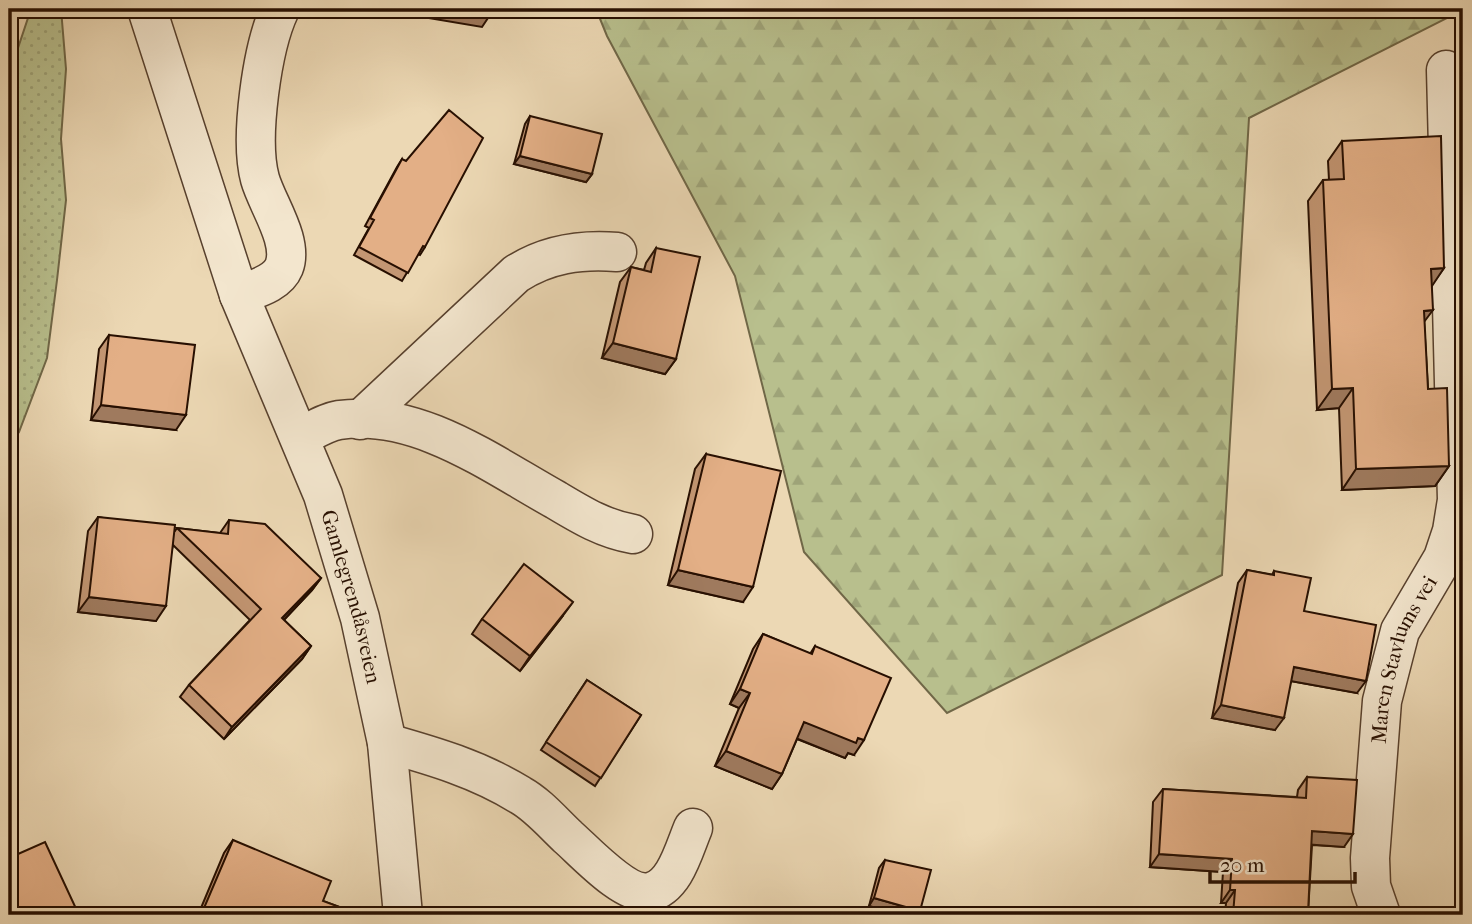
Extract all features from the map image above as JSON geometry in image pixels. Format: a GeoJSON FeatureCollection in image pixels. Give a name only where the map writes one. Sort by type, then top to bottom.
{"type":"FeatureCollection","features":[{"type":"Feature","properties":{"kind":"street","name":"Gamlegrendåsveien"},"geometry":{"type":"LineString","coordinates":[[146,9],[239,295],[323,495],[360,618],[387,743],[403,915]]}},
{"type":"Feature","properties":{"kind":"street"},"geometry":{"type":"LineString","coordinates":[[239,295],[266,285],[284,268],[286,248],[260,177],[257,106],[280,9]]}},
{"type":"Feature","properties":{"kind":"street","name":"Maren Stavlums vei"},"geometry":{"type":"LineString","coordinates":[[1381,915],[1371,886],[1370,858],[1382,701],[1400,631],[1444,558],[1457,500],[1446,70]]}},
{"type":"Feature","properties":{"kind":"street"},"geometry":{"type":"LineString","coordinates":[[360,419],[516,274],[536,261],[585,250],[617,252]]}},
{"type":"Feature","properties":{"kind":"street"},"geometry":{"type":"LineString","coordinates":[[300,437],[337,420],[360,419],[384,420],[430,433],[460,446],[597,524],[633,534]]}},
{"type":"Feature","properties":{"kind":"street"},"geometry":{"type":"LineString","coordinates":[[387,743],[457,763],[522,795],[615,878],[633,890],[648,893],[660,888],[677,867],[693,828]]}},
{"type":"Feature","properties":{"kind":"green space"},"geometry":{"type":"Polygon","coordinates":[[[31,9],[61,9],[66,69],[61,139],[66,200],[47,358],[19,432],[9,447],[9,75],[31,9]]]}},
{"type":"Feature","properties":{"kind":"green space"},"geometry":{"type":"Polygon","coordinates":[[[596,9],[1463,10],[1249,118],[1222,575],[947,713],[804,552],[735,276],[607,36],[596,9]]]}},
{"type":"Feature","properties":{"kind":"building"},"geometry":{"type":"Polygon","coordinates":[[[449,110],[483,138],[425,247],[423,246],[408,273],[359,247],[374,220],[370,218],[402,159],[406,161],[449,110]]]}},
{"type":"Feature","properties":{"kind":"building"},"geometry":{"type":"Polygon","coordinates":[[[530,116],[602,134],[592,174],[520,156],[530,116]]]}},
{"type":"Feature","properties":{"kind":"building"},"geometry":{"type":"Polygon","coordinates":[[[1441,136],[1444,268],[1431,269],[1433,310],[1424,311],[1428,389],[1447,388],[1449,466],[1356,469],[1353,388],[1332,389],[1323,180],[1344,179],[1342,141],[1441,136]]]}},
{"type":"Feature","properties":{"kind":"building"},"geometry":{"type":"Polygon","coordinates":[[[656,248],[700,257],[676,359],[613,343],[631,267],[651,272],[656,248]]]}},
{"type":"Feature","properties":{"kind":"building"},"geometry":{"type":"Polygon","coordinates":[[[109,335],[195,345],[186,415],[101,405],[109,335]]]}},
{"type":"Feature","properties":{"kind":"building"},"geometry":{"type":"Polygon","coordinates":[[[706,454],[781,471],[753,587],[678,570],[706,454]]]}},
{"type":"Feature","properties":{"kind":"building"},"geometry":{"type":"Polygon","coordinates":[[[98,517],[175,525],[166,606],[89,597],[98,517]]]}},
{"type":"Feature","properties":{"kind":"building"},"geometry":{"type":"Polygon","coordinates":[[[229,520],[265,524],[321,578],[282,618],[311,646],[232,727],[189,685],[261,609],[177,528],[228,534],[229,520]]]}},
{"type":"Feature","properties":{"kind":"building"},"geometry":{"type":"Polygon","coordinates":[[[524,564],[573,602],[530,656],[482,619],[524,564]]]}},
{"type":"Feature","properties":{"kind":"building"},"geometry":{"type":"Polygon","coordinates":[[[1247,570],[1274,575],[1274,571],[1311,578],[1304,611],[1376,625],[1366,681],[1294,667],[1284,718],[1221,705],[1247,570]]]}},
{"type":"Feature","properties":{"kind":"building"},"geometry":{"type":"Polygon","coordinates":[[[763,634],[812,654],[815,646],[891,678],[864,740],[858,738],[856,743],[804,722],[782,774],[726,751],[750,693],[740,689],[763,634]]]}},
{"type":"Feature","properties":{"kind":"building"},"geometry":{"type":"Polygon","coordinates":[[[587,680],[641,715],[601,778],[546,742],[587,680]]]}},
{"type":"Feature","properties":{"kind":"building"},"geometry":{"type":"Polygon","coordinates":[[[1307,777],[1357,780],[1353,834],[1312,831],[1308,913],[1336,915],[1233,915],[1235,890],[1230,890],[1232,859],[1159,854],[1163,789],[1306,798],[1307,777]]]}},
{"type":"Feature","properties":{"kind":"building"},"geometry":{"type":"Polygon","coordinates":[[[233,840],[331,881],[323,901],[361,915],[201,915],[233,840]]]}},
{"type":"Feature","properties":{"kind":"building"},"geometry":{"type":"Polygon","coordinates":[[[45,842],[79,915],[9,915],[9,858],[45,842]]]}},
{"type":"Feature","properties":{"kind":"building"},"geometry":{"type":"Polygon","coordinates":[[[885,860],[931,870],[920,911],[874,898],[885,860]]]}}]}
